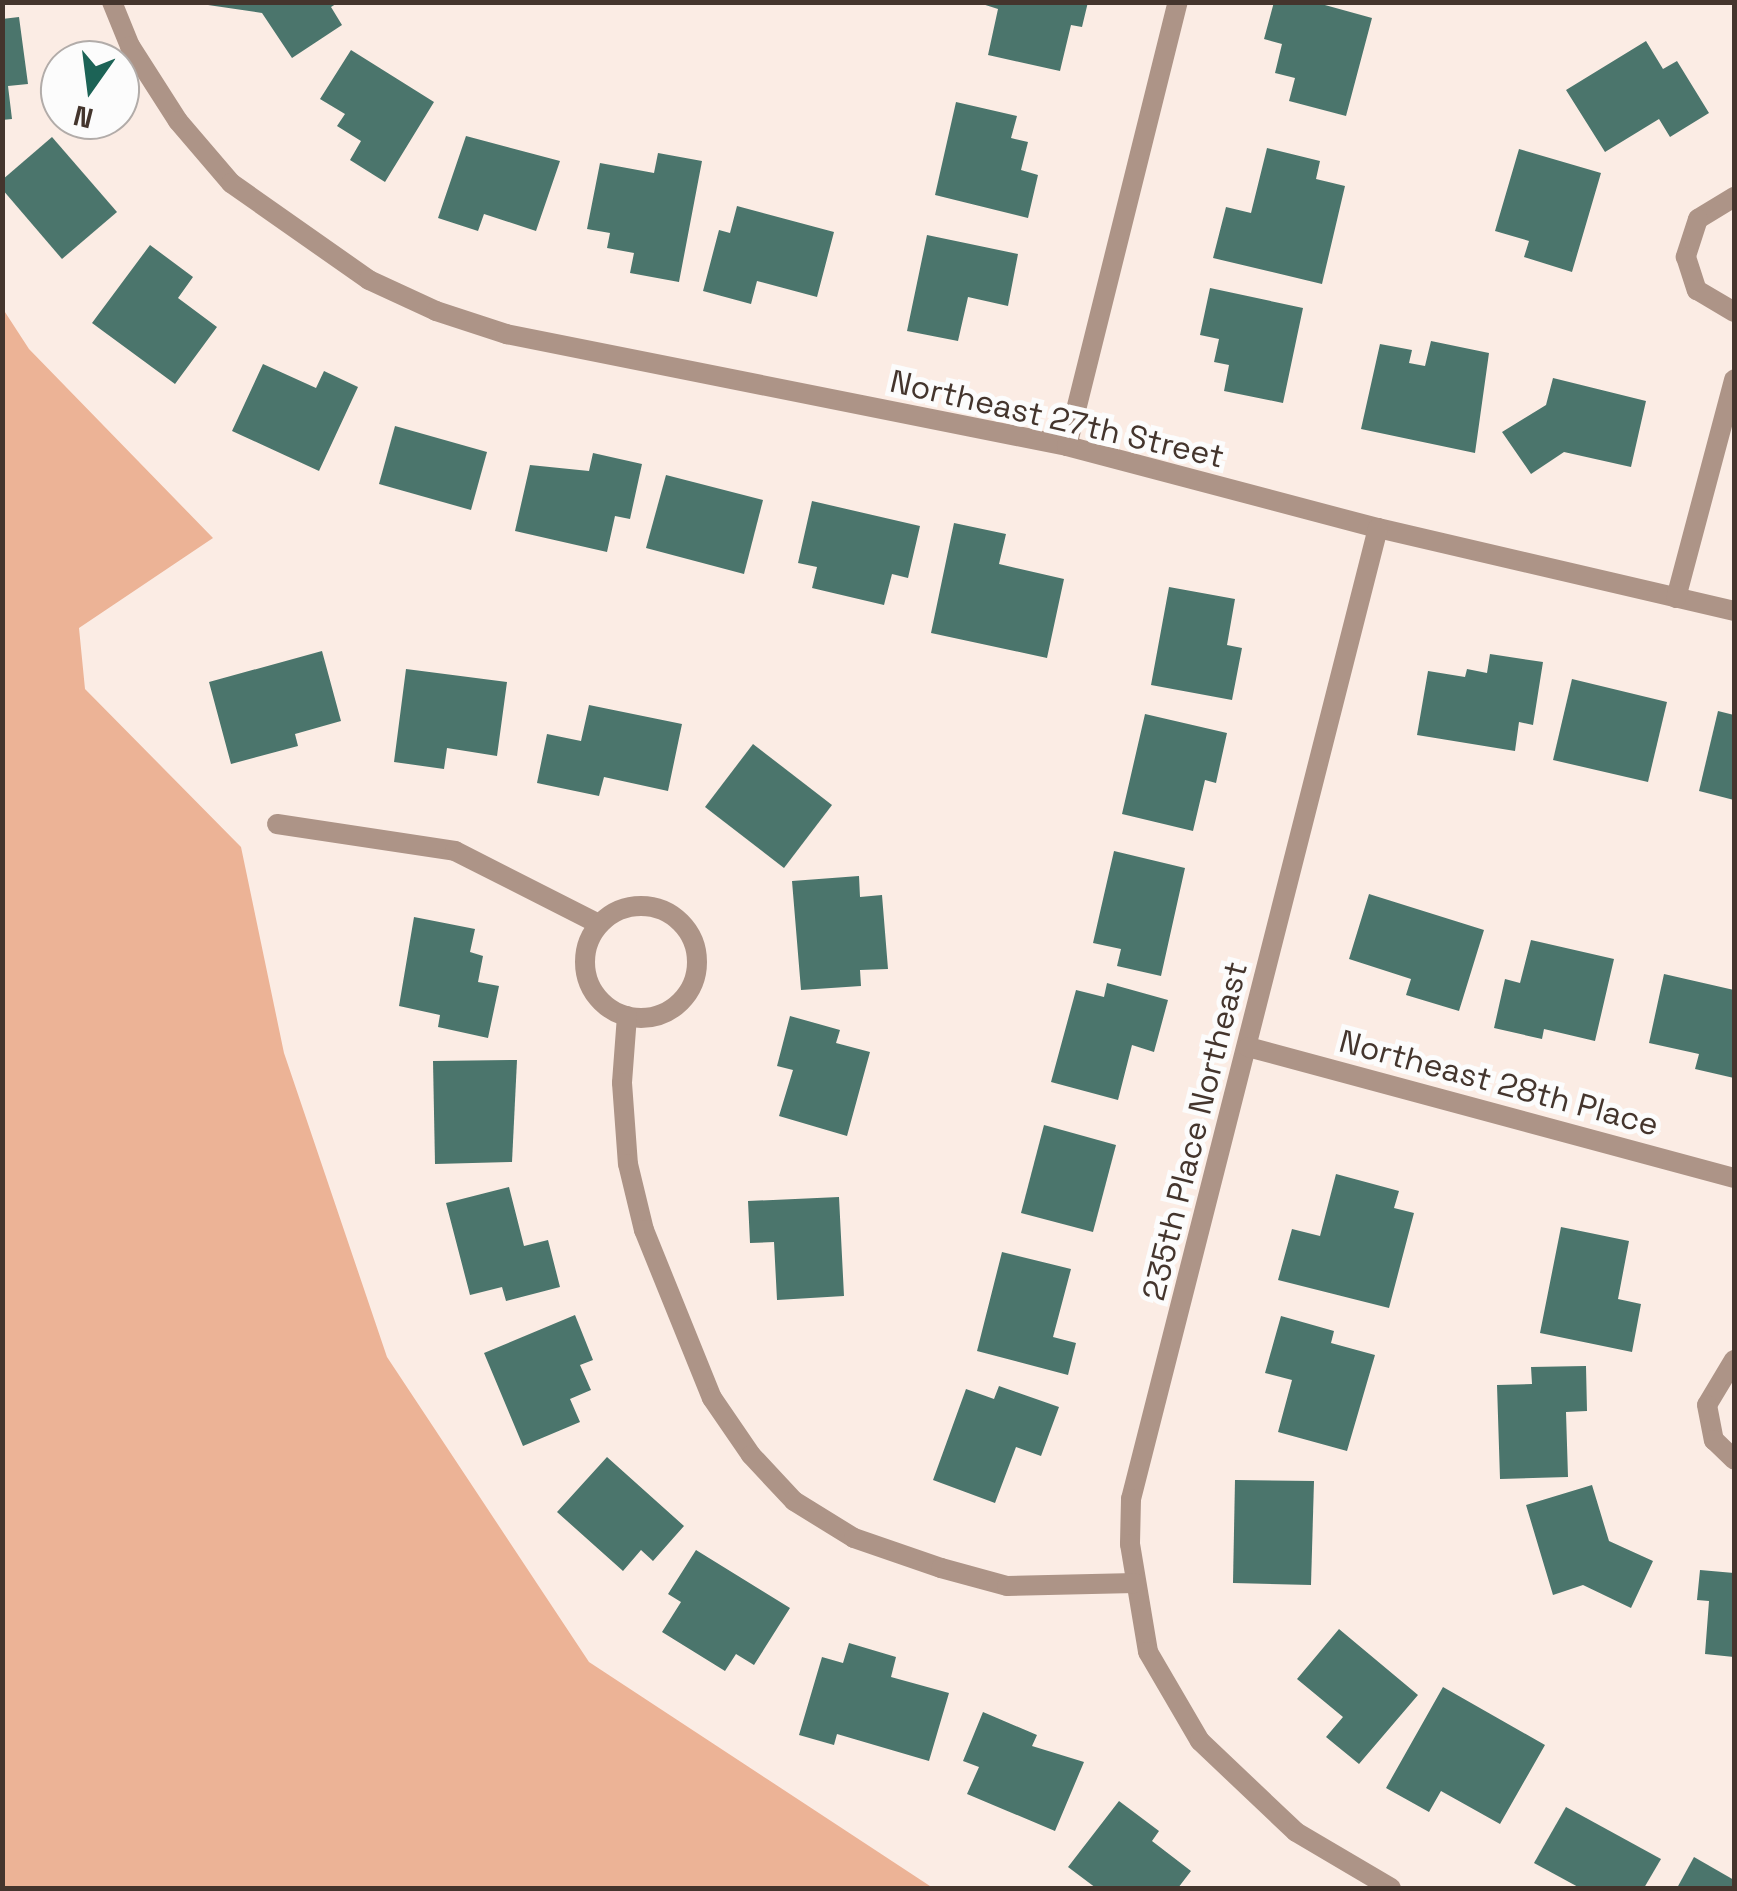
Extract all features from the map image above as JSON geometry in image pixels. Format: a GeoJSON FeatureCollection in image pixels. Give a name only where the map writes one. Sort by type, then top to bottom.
{"type":"FeatureCollection","features":[{"type":"Feature","properties":{"kind":"street","name":"Northeast 27th Street"},"geometry":{"type":"LineString","coordinates":[[112,2],[130,46],[178,121],[232,184],[369,280],[506,334],[1067,446],[1378,528],[1734,611]]}},
{"type":"Feature","properties":{"kind":"street"},"geometry":{"type":"LineString","coordinates":[[1067,446],[1178,2]]}},
{"type":"Feature","properties":{"kind":"street"},"geometry":{"type":"LineString","coordinates":[[1734,197],[1698,219],[1686,257],[1698,290],[1734,312]]}},
{"type":"Feature","properties":{"kind":"street"},"geometry":{"type":"LineString","coordinates":[[1676,598],[1734,380]]}},
{"type":"Feature","properties":{"kind":"street","name":"235th Place Northeast"},"geometry":{"type":"LineString","coordinates":[[1378,528],[1132,1498],[1135,1583],[1148,1652],[1200,1741],[1296,1832],[1391,1888]]}},
{"type":"Feature","properties":{"kind":"street"},"geometry":{"type":"LineString","coordinates":[[277,824],[455,852],[600,924]]}},
{"type":"Feature","properties":{"kind":"street"},"geometry":{"type":"LineString","coordinates":[[649,906],[667,912],[692,937],[696,974],[678,1004],[663,1014],[627,1016],[609,1008],[587,978],[589,940],[600,924],[614,912],[649,906]]}},
{"type":"Feature","properties":{"kind":"street"},"geometry":{"type":"LineString","coordinates":[[627,1016],[622,1084],[628,1164],[644,1230],[712,1398],[751,1456],[794,1501],[854,1538],[941,1568],[1008,1586],[1135,1583]]}},
{"type":"Feature","properties":{"kind":"street","name":"Northeast 28th Place"},"geometry":{"type":"LineString","coordinates":[[1248,1047],[1734,1178]]}},
{"type":"Feature","properties":{"kind":"street"},"geometry":{"type":"LineString","coordinates":[[1734,1360],[1707,1405],[1714,1440],[1734,1460]]}},
{"type":"Feature","properties":{"kind":"shaded area"},"geometry":{"type":"Polygon","coordinates":[[[3,309],[29,349],[213,538],[79,628],[85,689],[241,847],[284,1053],[387,1357],[589,1662],[933,1888],[3,1888],[3,309]]]}},
{"type":"Feature","properties":{"kind":"building"},"geometry":{"type":"Polygon","coordinates":[[[339,2],[331,7],[342,25],[292,58],[262,13],[208,5],[339,2]]]}},
{"type":"Feature","properties":{"kind":"building"},"geometry":{"type":"Polygon","coordinates":[[[976,2],[1088,2],[1082,27],[1071,25],[1060,71],[988,55],[998,9],[976,2]]]}},
{"type":"Feature","properties":{"kind":"building"},"geometry":{"type":"Polygon","coordinates":[[[1274,2],[1314,2],[1372,18],[1346,116],[1289,101],[1295,78],[1275,73],[1282,44],[1264,39],[1274,2]]]}},
{"type":"Feature","properties":{"kind":"building"},"geometry":{"type":"Polygon","coordinates":[[[19,17],[28,84],[8,86],[12,119],[2,120],[2,19],[19,17]]]}},
{"type":"Feature","properties":{"kind":"building"},"geometry":{"type":"Polygon","coordinates":[[[1646,41],[1663,69],[1677,61],[1709,113],[1670,137],[1659,119],[1605,152],[1566,90],[1646,41]]]}},
{"type":"Feature","properties":{"kind":"building"},"geometry":{"type":"Polygon","coordinates":[[[351,50],[434,102],[385,182],[350,160],[361,141],[337,126],[345,114],[320,99],[351,50]]]}},
{"type":"Feature","properties":{"kind":"building"},"geometry":{"type":"Polygon","coordinates":[[[956,102],[1017,116],[1011,138],[1028,142],[1021,170],[1038,175],[1028,218],[935,195],[956,102]]]}},
{"type":"Feature","properties":{"kind":"building"},"geometry":{"type":"Polygon","coordinates":[[[466,136],[560,161],[536,231],[484,214],[478,231],[438,218],[466,136]]]}},
{"type":"Feature","properties":{"kind":"building"},"geometry":{"type":"Polygon","coordinates":[[[49,140],[55,140],[117,212],[62,259],[2,189],[2,180],[49,140]]]}},
{"type":"Feature","properties":{"kind":"building"},"geometry":{"type":"Polygon","coordinates":[[[1267,148],[1320,161],[1316,179],[1345,186],[1322,284],[1213,258],[1226,207],[1251,213],[1267,148]]]}},
{"type":"Feature","properties":{"kind":"building"},"geometry":{"type":"Polygon","coordinates":[[[1519,149],[1601,173],[1572,272],[1524,257],[1529,241],[1495,231],[1519,149]]]}},
{"type":"Feature","properties":{"kind":"building"},"geometry":{"type":"Polygon","coordinates":[[[658,153],[702,161],[679,282],[630,273],[634,253],[607,248],[610,233],[587,229],[600,163],[654,173],[658,153]]]}},
{"type":"Feature","properties":{"kind":"building"},"geometry":{"type":"Polygon","coordinates":[[[737,206],[834,232],[817,297],[757,281],[751,304],[703,291],[719,230],[730,233],[737,206]]]}},
{"type":"Feature","properties":{"kind":"building"},"geometry":{"type":"Polygon","coordinates":[[[927,235],[1018,254],[1008,306],[968,297],[958,341],[907,331],[927,235]]]}},
{"type":"Feature","properties":{"kind":"building"},"geometry":{"type":"Polygon","coordinates":[[[150,245],[193,277],[178,298],[217,327],[175,384],[92,323],[150,245]]]}},
{"type":"Feature","properties":{"kind":"building"},"geometry":{"type":"Polygon","coordinates":[[[1210,288],[1303,308],[1283,403],[1224,391],[1229,365],[1214,362],[1219,339],[1200,335],[1210,288]]]}},
{"type":"Feature","properties":{"kind":"building"},"geometry":{"type":"Polygon","coordinates":[[[1431,341],[1489,353],[1475,453],[1361,429],[1380,344],[1412,350],[1409,363],[1425,366],[1431,341]]]}},
{"type":"Feature","properties":{"kind":"building"},"geometry":{"type":"Polygon","coordinates":[[[263,364],[316,388],[324,371],[358,387],[319,471],[232,431],[263,364]]]}},
{"type":"Feature","properties":{"kind":"building"},"geometry":{"type":"Polygon","coordinates":[[[1553,378],[1646,401],[1631,467],[1564,452],[1531,474],[1502,432],[1546,405],[1553,378]]]}},
{"type":"Feature","properties":{"kind":"building"},"geometry":{"type":"Polygon","coordinates":[[[395,426],[487,452],[471,510],[379,484],[395,426]]]}},
{"type":"Feature","properties":{"kind":"building"},"geometry":{"type":"Polygon","coordinates":[[[593,453],[642,464],[630,519],[615,516],[607,552],[515,531],[530,465],[589,471],[593,453]]]}},
{"type":"Feature","properties":{"kind":"building"},"geometry":{"type":"Polygon","coordinates":[[[666,475],[763,500],[744,574],[646,548],[666,475]]]}},
{"type":"Feature","properties":{"kind":"building"},"geometry":{"type":"Polygon","coordinates":[[[812,501],[920,526],[908,578],[892,574],[884,605],[812,588],[817,567],[798,563],[812,501]]]}},
{"type":"Feature","properties":{"kind":"building"},"geometry":{"type":"Polygon","coordinates":[[[954,523],[1006,534],[999,564],[1064,579],[1047,658],[931,633],[954,523]]]}},
{"type":"Feature","properties":{"kind":"building"},"geometry":{"type":"Polygon","coordinates":[[[1169,587],[1235,599],[1227,645],[1242,648],[1232,700],[1151,685],[1169,587]]]}},
{"type":"Feature","properties":{"kind":"building"},"geometry":{"type":"Polygon","coordinates":[[[322,651],[341,721],[295,734],[298,746],[231,764],[209,682],[322,651]]]}},
{"type":"Feature","properties":{"kind":"building"},"geometry":{"type":"Polygon","coordinates":[[[1490,654],[1543,662],[1533,725],[1519,722],[1515,751],[1417,735],[1428,671],[1465,677],[1467,669],[1487,673],[1490,654]]]}},
{"type":"Feature","properties":{"kind":"building"},"geometry":{"type":"Polygon","coordinates":[[[406,669],[507,682],[497,756],[447,748],[444,769],[394,762],[406,669]]]}},
{"type":"Feature","properties":{"kind":"building"},"geometry":{"type":"Polygon","coordinates":[[[1572,679],[1667,702],[1648,782],[1553,760],[1572,679]]]}},
{"type":"Feature","properties":{"kind":"building"},"geometry":{"type":"Polygon","coordinates":[[[589,705],[682,724],[668,791],[604,777],[599,796],[537,783],[547,734],[581,741],[589,705]]]}},
{"type":"Feature","properties":{"kind":"building"},"geometry":{"type":"Polygon","coordinates":[[[1718,711],[1734,715],[1734,800],[1699,791],[1718,711]]]}},
{"type":"Feature","properties":{"kind":"building"},"geometry":{"type":"Polygon","coordinates":[[[1145,714],[1227,733],[1216,783],[1205,780],[1193,831],[1122,814],[1145,714]]]}},
{"type":"Feature","properties":{"kind":"building"},"geometry":{"type":"Polygon","coordinates":[[[753,744],[832,805],[784,868],[705,807],[753,744]]]}},
{"type":"Feature","properties":{"kind":"building"},"geometry":{"type":"Polygon","coordinates":[[[1114,851],[1185,868],[1161,976],[1117,966],[1121,949],[1093,943],[1114,851]]]}},
{"type":"Feature","properties":{"kind":"building"},"geometry":{"type":"Polygon","coordinates":[[[859,876],[860,897],[882,895],[888,969],[860,970],[861,986],[801,990],[792,881],[859,876]]]}},
{"type":"Feature","properties":{"kind":"building"},"geometry":{"type":"Polygon","coordinates":[[[1369,894],[1484,930],[1459,1011],[1406,995],[1411,979],[1349,959],[1369,894]]]}},
{"type":"Feature","properties":{"kind":"building"},"geometry":{"type":"Polygon","coordinates":[[[414,917],[475,929],[470,952],[483,956],[478,982],[499,986],[488,1038],[438,1027],[440,1015],[399,1006],[414,917]]]}},
{"type":"Feature","properties":{"kind":"building"},"geometry":{"type":"Polygon","coordinates":[[[1531,940],[1614,959],[1595,1041],[1544,1029],[1542,1039],[1494,1028],[1505,979],[1520,983],[1531,940]]]}},
{"type":"Feature","properties":{"kind":"building"},"geometry":{"type":"Polygon","coordinates":[[[1664,974],[1734,990],[1734,1078],[1695,1069],[1699,1054],[1649,1043],[1664,974]]]}},
{"type":"Feature","properties":{"kind":"building"},"geometry":{"type":"Polygon","coordinates":[[[1107,983],[1168,1000],[1154,1052],[1132,1045],[1118,1100],[1051,1082],[1076,990],[1104,997],[1107,983]]]}},
{"type":"Feature","properties":{"kind":"building"},"geometry":{"type":"Polygon","coordinates":[[[790,1016],[840,1030],[836,1043],[870,1052],[847,1136],[779,1116],[793,1070],[777,1066],[790,1016]]]}},
{"type":"Feature","properties":{"kind":"building"},"geometry":{"type":"Polygon","coordinates":[[[517,1060],[512,1162],[435,1164],[433,1061],[517,1060]]]}},
{"type":"Feature","properties":{"kind":"building"},"geometry":{"type":"Polygon","coordinates":[[[1044,1125],[1116,1145],[1093,1232],[1021,1213],[1044,1125]]]}},
{"type":"Feature","properties":{"kind":"building"},"geometry":{"type":"Polygon","coordinates":[[[1336,1174],[1399,1191],[1394,1208],[1414,1213],[1389,1308],[1278,1280],[1292,1229],[1320,1236],[1336,1174]]]}},
{"type":"Feature","properties":{"kind":"building"},"geometry":{"type":"Polygon","coordinates":[[[509,1187],[524,1246],[548,1240],[560,1287],[506,1301],[502,1287],[470,1295],[446,1203],[509,1187]]]}},
{"type":"Feature","properties":{"kind":"building"},"geometry":{"type":"Polygon","coordinates":[[[839,1197],[844,1296],[777,1300],[774,1242],[750,1243],[748,1201],[839,1197]]]}},
{"type":"Feature","properties":{"kind":"building"},"geometry":{"type":"Polygon","coordinates":[[[1561,1227],[1629,1241],[1618,1299],[1641,1304],[1632,1352],[1540,1333],[1561,1227]]]}},
{"type":"Feature","properties":{"kind":"building"},"geometry":{"type":"Polygon","coordinates":[[[1002,1252],[1071,1269],[1053,1337],[1076,1343],[1068,1375],[977,1351],[1002,1252]]]}},
{"type":"Feature","properties":{"kind":"building"},"geometry":{"type":"Polygon","coordinates":[[[575,1315],[593,1360],[580,1365],[591,1390],[570,1399],[580,1422],[523,1446],[484,1353],[575,1315]]]}},
{"type":"Feature","properties":{"kind":"building"},"geometry":{"type":"Polygon","coordinates":[[[1281,1316],[1334,1331],[1331,1343],[1375,1355],[1347,1451],[1278,1432],[1292,1380],[1265,1373],[1281,1316]]]}},
{"type":"Feature","properties":{"kind":"building"},"geometry":{"type":"Polygon","coordinates":[[[1586,1366],[1587,1411],[1566,1412],[1568,1477],[1500,1479],[1497,1385],[1532,1384],[1531,1367],[1586,1366]]]}},
{"type":"Feature","properties":{"kind":"building"},"geometry":{"type":"Polygon","coordinates":[[[999,1386],[1059,1407],[1041,1456],[1016,1447],[995,1503],[933,1480],[966,1389],[994,1399],[999,1386]]]}},
{"type":"Feature","properties":{"kind":"building"},"geometry":{"type":"Polygon","coordinates":[[[607,1457],[684,1526],[653,1561],[641,1550],[623,1571],[557,1512],[607,1457]]]}},
{"type":"Feature","properties":{"kind":"building"},"geometry":{"type":"Polygon","coordinates":[[[1235,1480],[1314,1481],[1311,1585],[1233,1583],[1235,1480]]]}},
{"type":"Feature","properties":{"kind":"building"},"geometry":{"type":"Polygon","coordinates":[[[1592,1485],[1609,1541],[1653,1561],[1631,1608],[1583,1585],[1553,1595],[1526,1505],[1592,1485]]]}},
{"type":"Feature","properties":{"kind":"building"},"geometry":{"type":"Polygon","coordinates":[[[696,1550],[790,1608],[754,1665],[736,1654],[725,1671],[662,1632],[681,1602],[668,1594],[696,1550]]]}},
{"type":"Feature","properties":{"kind":"building"},"geometry":{"type":"Polygon","coordinates":[[[1700,1570],[1734,1573],[1734,1657],[1705,1654],[1709,1601],[1697,1600],[1700,1570]]]}},
{"type":"Feature","properties":{"kind":"building"},"geometry":{"type":"Polygon","coordinates":[[[1339,1629],[1418,1695],[1359,1764],[1326,1737],[1343,1717],[1297,1679],[1339,1629]]]}},
{"type":"Feature","properties":{"kind":"building"},"geometry":{"type":"Polygon","coordinates":[[[849,1643],[896,1657],[891,1677],[949,1693],[929,1761],[837,1734],[834,1745],[799,1735],[822,1657],[843,1663],[849,1643]]]}},
{"type":"Feature","properties":{"kind":"building"},"geometry":{"type":"Polygon","coordinates":[[[1443,1687],[1545,1745],[1500,1824],[1441,1791],[1429,1812],[1386,1788],[1443,1687]]]}},
{"type":"Feature","properties":{"kind":"building"},"geometry":{"type":"Polygon","coordinates":[[[983,1712],[1037,1735],[1032,1746],[1084,1762],[1055,1831],[967,1794],[979,1767],[963,1761],[983,1712]]]}},
{"type":"Feature","properties":{"kind":"building"},"geometry":{"type":"Polygon","coordinates":[[[1119,1801],[1159,1831],[1152,1841],[1191,1871],[1178,1888],[1096,1888],[1068,1867],[1119,1801]]]}},
{"type":"Feature","properties":{"kind":"building"},"geometry":{"type":"Polygon","coordinates":[[[1566,1807],[1661,1859],[1644,1888],[1580,1888],[1534,1863],[1566,1807]]]}},
{"type":"Feature","properties":{"kind":"building"},"geometry":{"type":"Polygon","coordinates":[[[1694,1857],[1734,1880],[1734,1888],[1677,1888],[1694,1857]]]}}]}
